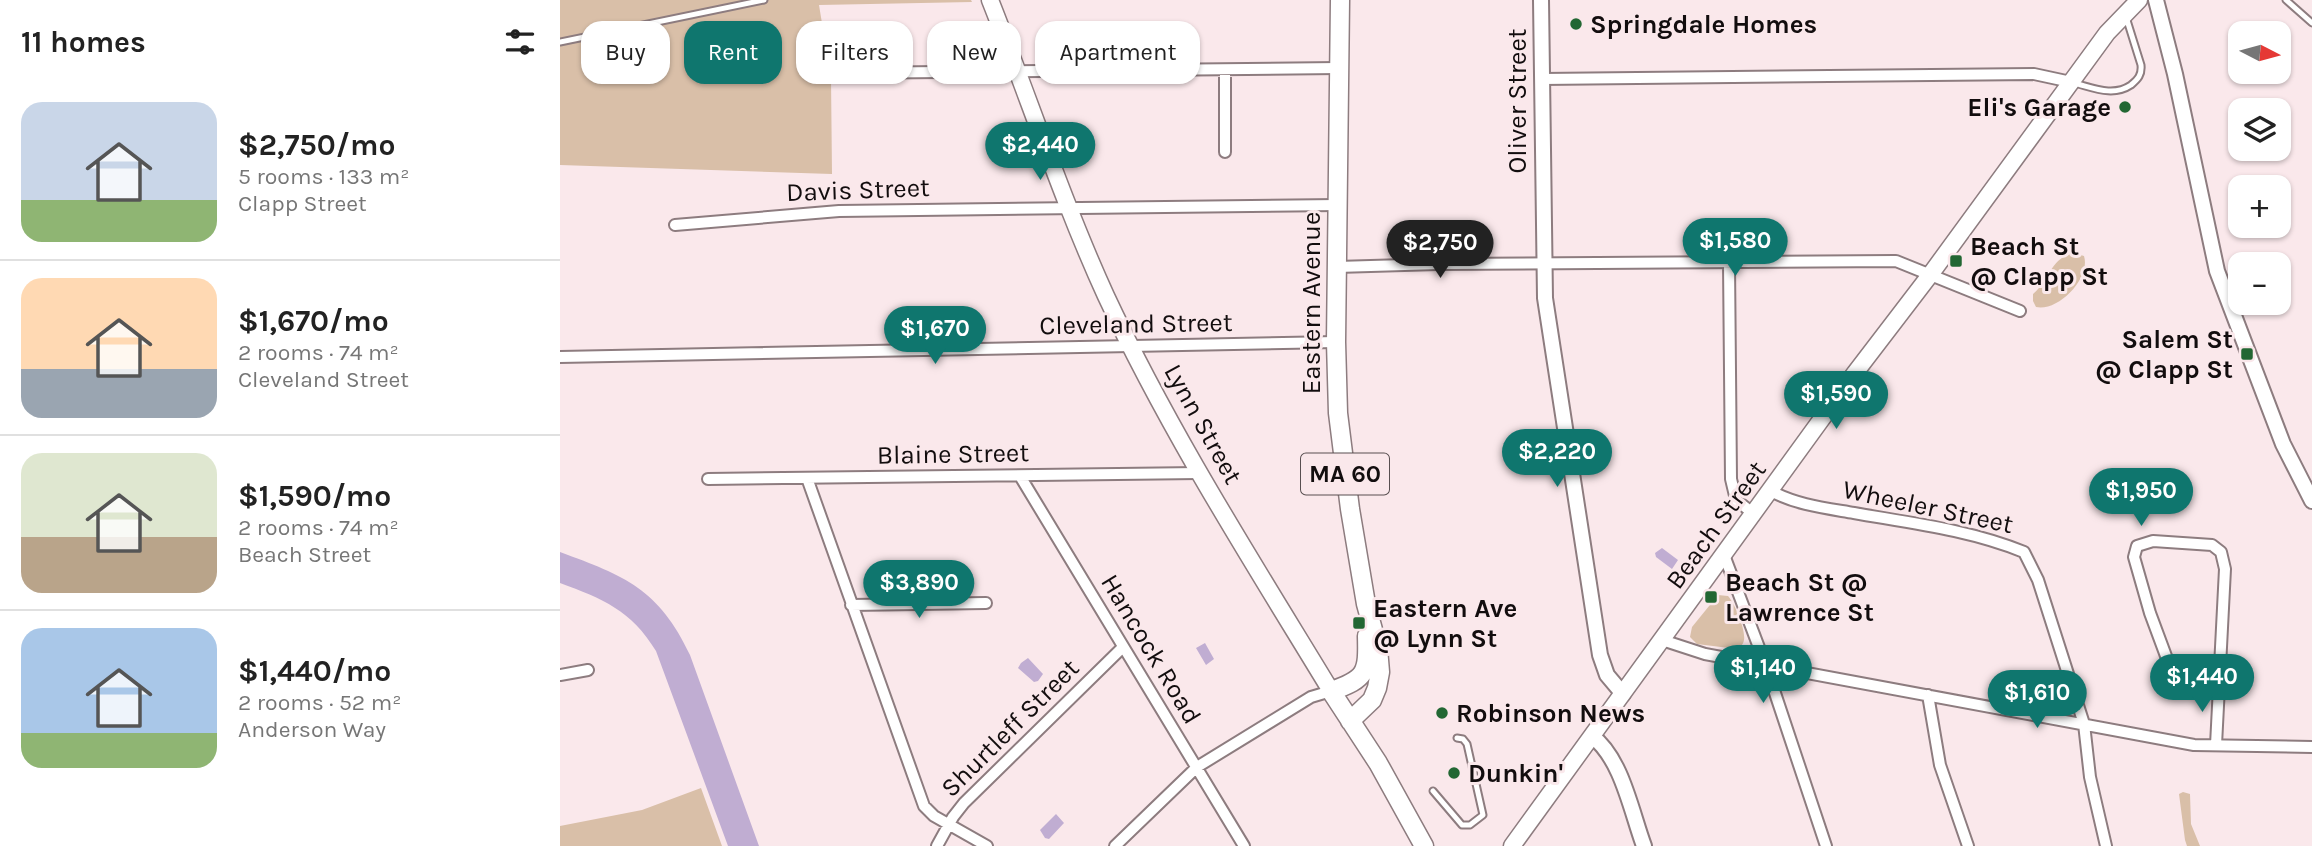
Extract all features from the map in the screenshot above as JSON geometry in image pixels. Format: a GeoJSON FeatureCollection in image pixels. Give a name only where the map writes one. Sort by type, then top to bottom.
{"type":"FeatureCollection","features":[{"type":"Feature","properties":{"kind":"main road","name":"Lynn Street"},"geometry":{"type":"LineString","coordinates":[[990,0],[998,21]]}},
{"type":"Feature","properties":{"kind":"main road","name":"Eastern Avenue"},"geometry":{"type":"LineString","coordinates":[[1340,0],[1336,342],[1340,437],[1366,604],[1378,648],[1379,680],[1372,700],[1350,721]]}},
{"type":"Feature","properties":{"kind":"main road","name":"Beach Street"},"geometry":{"type":"LineString","coordinates":[[1512,846],[1855,373],[2107,33],[2138,0]]}},
{"type":"Feature","properties":{"kind":"main road","name":"Lynn Street"},"geometry":{"type":"LineString","coordinates":[[1021,81],[1105,294],[1131,346],[1199,474],[1378,763],[1424,846]]}},
{"type":"Feature","properties":{"kind":"main road","name":"Eastern Avenue"},"geometry":{"type":"LineString","coordinates":[[1331,691],[1350,684],[1365,671],[1366,604]]}},
{"type":"Feature","properties":{"kind":"street","name":"Oliver Street"},"geometry":{"type":"LineString","coordinates":[[1541,0],[1543,263],[1547,312],[1601,655],[1607,675],[1623,694]]}},
{"type":"Feature","properties":{"kind":"street"},"geometry":{"type":"LineString","coordinates":[[2156,0],[2175,74],[2217,271],[2283,444],[2312,501]]}},
{"type":"Feature","properties":{"kind":"street"},"geometry":{"type":"LineString","coordinates":[[1021,73],[1339,68]]}},
{"type":"Feature","properties":{"kind":"street"},"geometry":{"type":"LineString","coordinates":[[1225,70],[1225,152]]}},
{"type":"Feature","properties":{"kind":"street"},"geometry":{"type":"LineString","coordinates":[[1542,79],[2034,74],[2071,82]]}},
{"type":"Feature","properties":{"kind":"street","name":"Davis Street"},"geometry":{"type":"LineString","coordinates":[[675,225],[839,211],[1338,205]]}},
{"type":"Feature","properties":{"kind":"street"},"geometry":{"type":"LineString","coordinates":[[1337,267],[1896,261],[2020,311]]}},
{"type":"Feature","properties":{"kind":"street"},"geometry":{"type":"LineString","coordinates":[[1729,263],[1731,479],[1736,500],[1754,514]]}},
{"type":"Feature","properties":{"kind":"street","name":"Cleveland Street"},"geometry":{"type":"LineString","coordinates":[[560,357],[1336,342]]}},
{"type":"Feature","properties":{"kind":"street","name":"Blaine Street"},"geometry":{"type":"LineString","coordinates":[[708,479],[1199,474]]}},
{"type":"Feature","properties":{"kind":"street","name":"Hancock Road"},"geometry":{"type":"LineString","coordinates":[[1020,476],[1244,846]]}},
{"type":"Feature","properties":{"kind":"street"},"geometry":{"type":"LineString","coordinates":[[807,478],[924,806],[930,813],[987,846]]}},
{"type":"Feature","properties":{"kind":"street","name":"Wheeler Street"},"geometry":{"type":"LineString","coordinates":[[1771,491],[1795,503],[1931,527],[2003,543],[2024,552],[2038,580],[2083,723]]}},
{"type":"Feature","properties":{"kind":"street"},"geometry":{"type":"LineString","coordinates":[[2216,745],[2225,569],[2221,552],[2212,545],[2153,541],[2137,546],[2134,557],[2150,614],[2176,683],[2219,684]]}},
{"type":"Feature","properties":{"kind":"street"},"geometry":{"type":"LineString","coordinates":[[1724,555],[1766,666],[1826,846]]}},
{"type":"Feature","properties":{"kind":"street"},"geometry":{"type":"LineString","coordinates":[[852,605],[986,603]]}},
{"type":"Feature","properties":{"kind":"street"},"geometry":{"type":"LineString","coordinates":[[1662,640],[1690,650],[1766,666],[2194,745],[2312,747]]}},
{"type":"Feature","properties":{"kind":"street","name":"Shurtleff Street"},"geometry":{"type":"LineString","coordinates":[[937,846],[964,803],[1123,647]]}},
{"type":"Feature","properties":{"kind":"street"},"geometry":{"type":"LineString","coordinates":[[560,675],[588,670]]}},
{"type":"Feature","properties":{"kind":"street"},"geometry":{"type":"LineString","coordinates":[[1115,846],[1197,767],[1311,697],[1331,691]]}},
{"type":"Feature","properties":{"kind":"street"},"geometry":{"type":"LineString","coordinates":[[1928,695],[1940,765],[1968,846]]}},
{"type":"Feature","properties":{"kind":"street"},"geometry":{"type":"LineString","coordinates":[[2083,723],[2090,777],[2106,846]]}},
{"type":"Feature","properties":{"kind":"street"},"geometry":{"type":"LineString","coordinates":[[1592,736],[1606,748],[1615,763],[1643,846]]}},
{"type":"Feature","properties":{"kind":"lane"},"geometry":{"type":"LineString","coordinates":[[560,42],[764,0]]}},
{"type":"Feature","properties":{"kind":"lane"},"geometry":{"type":"LineString","coordinates":[[2286,0],[2312,23]]}},
{"type":"Feature","properties":{"kind":"lane"},"geometry":{"type":"LineString","coordinates":[[2071,82],[2115,92],[2123,90],[2137,79],[2141,68],[2125,14]]}},
{"type":"Feature","properties":{"kind":"lane"},"geometry":{"type":"LineString","coordinates":[[1433,791],[1462,825],[1470,825],[1483,815],[1467,744],[1465,740],[1457,738]]}},
{"type":"Feature","properties":{"kind":"shaded area"},"geometry":{"type":"Polygon","coordinates":[[[560,0],[972,2],[819,5],[822,21],[796,21],[796,84],[831,84],[832,174],[560,165],[560,0]]]}},
{"type":"Feature","properties":{"kind":"shaded area"},"geometry":{"type":"Polygon","coordinates":[[[2074,253],[2084,256],[2083,274],[2078,283],[2063,299],[2045,307],[2036,307],[2033,294],[2055,264],[2074,253]]]}},
{"type":"Feature","properties":{"kind":"shaded area"},"geometry":{"type":"Polygon","coordinates":[[[1662,548],[1678,560],[1672,569],[1656,557],[1655,553],[1662,548]]]}},
{"type":"Feature","properties":{"kind":"shaded area"},"geometry":{"type":"Polygon","coordinates":[[[560,552],[622,578],[638,588],[666,614],[690,655],[759,846],[728,846],[656,651],[636,625],[615,608],[560,583],[560,552]]]}},
{"type":"Feature","properties":{"kind":"shaded area"},"geometry":{"type":"Polygon","coordinates":[[[1718,595],[1728,596],[1741,623],[1744,640],[1737,649],[1697,644],[1690,637],[1692,627],[1718,595]]]}},
{"type":"Feature","properties":{"kind":"shaded area"},"geometry":{"type":"Polygon","coordinates":[[[1205,643],[1214,659],[1206,665],[1196,648],[1205,643]]]}},
{"type":"Feature","properties":{"kind":"shaded area"},"geometry":{"type":"Polygon","coordinates":[[[1028,658],[1043,674],[1038,681],[1034,682],[1018,668],[1028,658]]]}},
{"type":"Feature","properties":{"kind":"shaded area"},"geometry":{"type":"Polygon","coordinates":[[[701,788],[722,846],[560,846],[560,826],[642,810],[701,788]]]}},
{"type":"Feature","properties":{"kind":"shaded area"},"geometry":{"type":"Polygon","coordinates":[[[2179,794],[2190,794],[2191,824],[2200,846],[2187,846],[2185,840],[2179,794]]]}},
{"type":"Feature","properties":{"kind":"shaded area"},"geometry":{"type":"Polygon","coordinates":[[[1056,814],[1064,823],[1049,839],[1045,838],[1040,830],[1056,814]]]}},
{"type":"Feature","properties":{"kind":"place","name":"Springdale Homes"},"geometry":{"type":"Point","coordinates":[1576,24]}},
{"type":"Feature","properties":{"kind":"place","name":"Eli's Garage"},"geometry":{"type":"Point","coordinates":[2125,107]}},
{"type":"Feature","properties":{"kind":"place","name":"Beach St @ Clapp St"},"geometry":{"type":"Point","coordinates":[1956,261]}},
{"type":"Feature","properties":{"kind":"place","name":"Salem St @ Clapp St"},"geometry":{"type":"Point","coordinates":[2247,354]}},
{"type":"Feature","properties":{"kind":"place","name":"Beach St @ Lawrence St"},"geometry":{"type":"Point","coordinates":[1711,597]}},
{"type":"Feature","properties":{"kind":"place","name":"Eastern Ave @ Lynn St"},"geometry":{"type":"Point","coordinates":[1359,623]}},
{"type":"Feature","properties":{"kind":"place","name":"Robinson News"},"geometry":{"type":"Point","coordinates":[1442,713]}},
{"type":"Feature","properties":{"kind":"place","name":"Dunkin'"},"geometry":{"type":"Point","coordinates":[1454,773]}}]}
